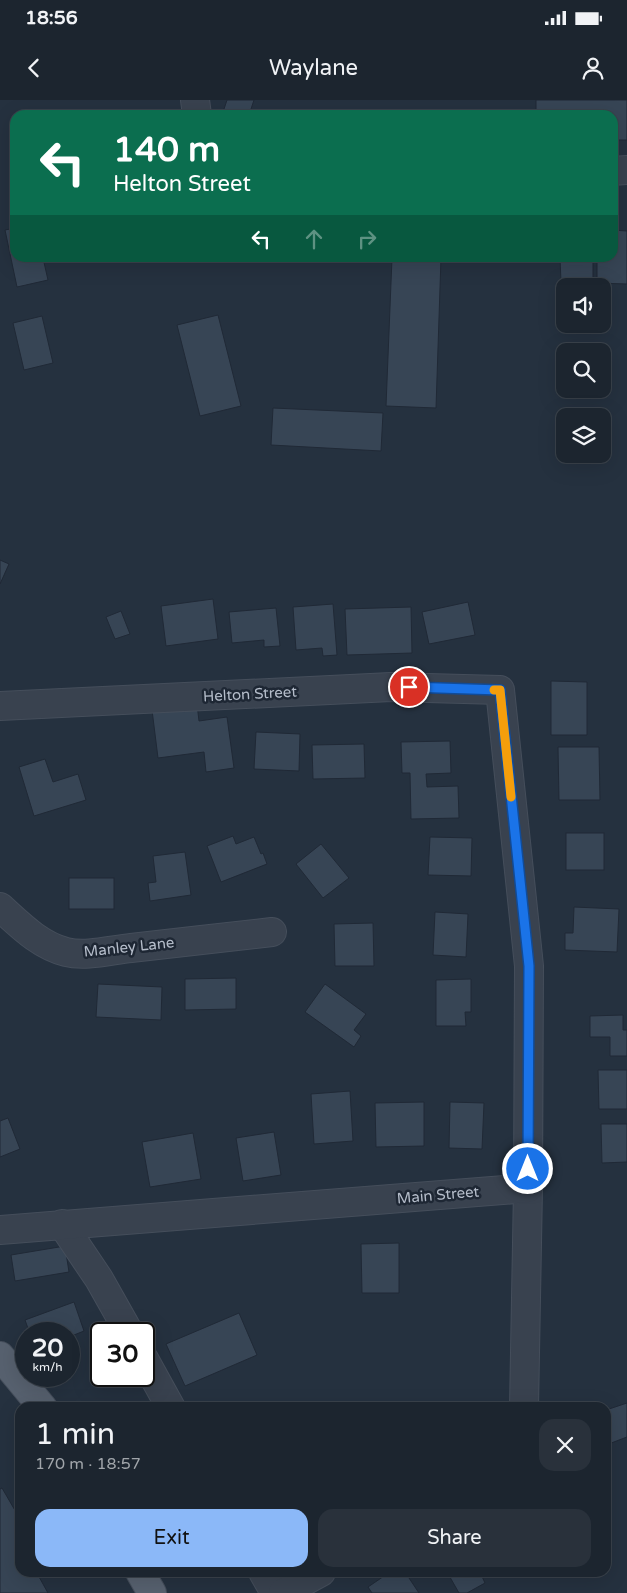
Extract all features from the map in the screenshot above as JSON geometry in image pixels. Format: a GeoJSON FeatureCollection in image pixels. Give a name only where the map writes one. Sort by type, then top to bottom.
{"type":"FeatureCollection","features":[{"type":"Feature","properties":{"kind":"main road"},"geometry":{"type":"LineString","coordinates":[[0,1356],[38,1402]]}},
{"type":"Feature","properties":{"kind":"main road"},"geometry":{"type":"LineString","coordinates":[[143,1577],[152,1593]]}},
{"type":"Feature","properties":{"kind":"street","name":"Helton Street"},"geometry":{"type":"LineString","coordinates":[[0,706],[391,687],[500,690],[529,966],[528,1188]]}},
{"type":"Feature","properties":{"kind":"street","name":"Manley Lane"},"geometry":{"type":"LineString","coordinates":[[0,907],[36,938],[53,948],[68,952],[86,953],[117,950],[272,932]]}},
{"type":"Feature","properties":{"kind":"street","name":"Main Street"},"geometry":{"type":"LineString","coordinates":[[0,1230],[528,1188]]}},
{"type":"Feature","properties":{"kind":"street"},"geometry":{"type":"LineString","coordinates":[[524,1402],[528,1188]]}},
{"type":"Feature","properties":{"kind":"street"},"geometry":{"type":"LineString","coordinates":[[62,1224],[99,1279],[123,1322]]}},
{"type":"Feature","properties":{"kind":"street"},"geometry":{"type":"LineString","coordinates":[[155,1378],[168,1402]]}},
{"type":"Feature","properties":{"kind":"street"},"geometry":{"type":"LineString","coordinates":[[266,1577],[275,1593]]}},
{"type":"Feature","properties":{"kind":"street"},"geometry":{"type":"LineString","coordinates":[[283,1593],[312,1577]]}},
{"type":"Feature","properties":{"kind":"building"},"geometry":{"type":"Polygon","coordinates":[[[227,100],[254,100],[251,110],[224,110],[227,100]]]}},
{"type":"Feature","properties":{"kind":"building"},"geometry":{"type":"Polygon","coordinates":[[[536,100],[627,100],[627,140],[618,140],[618,110],[536,110],[536,100]]]}},
{"type":"Feature","properties":{"kind":"building"},"geometry":{"type":"Polygon","coordinates":[[[10,229],[10,254],[5,230],[10,229]]]}},
{"type":"Feature","properties":{"kind":"building"},"geometry":{"type":"Polygon","coordinates":[[[618,230],[627,231],[627,284],[611,283],[611,278],[597,278],[597,262],[618,262],[618,230]]]}},
{"type":"Feature","properties":{"kind":"building"},"geometry":{"type":"Polygon","coordinates":[[[12,262],[44,262],[48,280],[17,287],[12,262]]]}},
{"type":"Feature","properties":{"kind":"building"},"geometry":{"type":"Polygon","coordinates":[[[392,262],[441,262],[436,408],[386,406],[392,262]]]}},
{"type":"Feature","properties":{"kind":"building"},"geometry":{"type":"Polygon","coordinates":[[[560,262],[593,262],[593,278],[561,278],[560,262]]]}},
{"type":"Feature","properties":{"kind":"building"},"geometry":{"type":"Polygon","coordinates":[[[218,315],[241,406],[200,416],[177,325],[218,315]]]}},
{"type":"Feature","properties":{"kind":"building"},"geometry":{"type":"Polygon","coordinates":[[[42,316],[53,363],[24,370],[13,323],[42,316]]]}},
{"type":"Feature","properties":{"kind":"building"},"geometry":{"type":"Polygon","coordinates":[[[273,408],[383,413],[381,451],[271,445],[273,408]]]}},
{"type":"Feature","properties":{"kind":"building"},"geometry":{"type":"Polygon","coordinates":[[[0,560],[9,564],[0,584],[0,560]]]}},
{"type":"Feature","properties":{"kind":"building"},"geometry":{"type":"Polygon","coordinates":[[[213,599],[218,639],[166,646],[161,606],[213,599]]]}},
{"type":"Feature","properties":{"kind":"building"},"geometry":{"type":"Polygon","coordinates":[[[468,602],[475,635],[429,644],[422,612],[468,602]]]}},
{"type":"Feature","properties":{"kind":"building"},"geometry":{"type":"Polygon","coordinates":[[[333,604],[337,655],[323,656],[322,648],[296,650],[293,607],[333,604]]]}},
{"type":"Feature","properties":{"kind":"building"},"geometry":{"type":"Polygon","coordinates":[[[411,607],[412,653],[347,655],[345,609],[411,607]]]}},
{"type":"Feature","properties":{"kind":"building"},"geometry":{"type":"Polygon","coordinates":[[[276,608],[280,646],[264,647],[264,640],[232,643],[229,612],[276,608]]]}},
{"type":"Feature","properties":{"kind":"building"},"geometry":{"type":"Polygon","coordinates":[[[121,611],[130,634],[115,639],[106,617],[121,611]]]}},
{"type":"Feature","properties":{"kind":"building"},"geometry":{"type":"Polygon","coordinates":[[[551,681],[587,682],[587,735],[551,735],[551,681]]]}},
{"type":"Feature","properties":{"kind":"building"},"geometry":{"type":"Polygon","coordinates":[[[197,704],[199,721],[227,717],[234,768],[206,772],[204,752],[158,758],[152,710],[197,704]]]}},
{"type":"Feature","properties":{"kind":"building"},"geometry":{"type":"Polygon","coordinates":[[[256,732],[300,734],[299,771],[254,769],[256,732]]]}},
{"type":"Feature","properties":{"kind":"building"},"geometry":{"type":"Polygon","coordinates":[[[450,741],[451,773],[426,774],[427,787],[458,786],[459,818],[411,819],[410,773],[402,773],[401,742],[450,741]]]}},
{"type":"Feature","properties":{"kind":"building"},"geometry":{"type":"Polygon","coordinates":[[[364,744],[365,778],[313,779],[312,745],[364,744]]]}},
{"type":"Feature","properties":{"kind":"building"},"geometry":{"type":"Polygon","coordinates":[[[558,747],[599,747],[600,800],[559,800],[558,747]]]}},
{"type":"Feature","properties":{"kind":"building"},"geometry":{"type":"Polygon","coordinates":[[[45,759],[53,782],[78,774],[86,800],[34,816],[19,767],[45,759]]]}},
{"type":"Feature","properties":{"kind":"building"},"geometry":{"type":"Polygon","coordinates":[[[566,833],[604,833],[604,870],[566,870],[566,833]]]}},
{"type":"Feature","properties":{"kind":"building"},"geometry":{"type":"Polygon","coordinates":[[[233,836],[236,844],[254,837],[267,864],[221,882],[207,846],[233,836]]]}},
{"type":"Feature","properties":{"kind":"building"},"geometry":{"type":"Polygon","coordinates":[[[430,837],[472,838],[471,876],[428,875],[430,837]]]}},
{"type":"Feature","properties":{"kind":"building"},"geometry":{"type":"Polygon","coordinates":[[[321,844],[349,878],[323,898],[296,864],[321,844]]]}},
{"type":"Feature","properties":{"kind":"building"},"geometry":{"type":"Polygon","coordinates":[[[185,852],[191,895],[150,901],[148,883],[156,882],[153,856],[185,852]]]}},
{"type":"Feature","properties":{"kind":"building"},"geometry":{"type":"Polygon","coordinates":[[[69,878],[114,878],[114,909],[69,909],[69,878]]]}},
{"type":"Feature","properties":{"kind":"building"},"geometry":{"type":"Polygon","coordinates":[[[574,907],[619,909],[617,952],[565,950],[565,933],[573,933],[574,907]]]}},
{"type":"Feature","properties":{"kind":"building"},"geometry":{"type":"Polygon","coordinates":[[[435,912],[468,914],[466,957],[433,955],[435,912]]]}},
{"type":"Feature","properties":{"kind":"building"},"geometry":{"type":"Polygon","coordinates":[[[373,923],[374,966],[335,966],[334,924],[373,923]]]}},
{"type":"Feature","properties":{"kind":"building"},"geometry":{"type":"Polygon","coordinates":[[[236,978],[236,1009],[185,1010],[185,979],[236,978]]]}},
{"type":"Feature","properties":{"kind":"building"},"geometry":{"type":"Polygon","coordinates":[[[471,979],[471,1012],[465,1012],[466,1026],[436,1026],[436,980],[471,979]]]}},
{"type":"Feature","properties":{"kind":"building"},"geometry":{"type":"Polygon","coordinates":[[[98,984],[162,987],[161,1020],[96,1017],[98,984]]]}},
{"type":"Feature","properties":{"kind":"building"},"geometry":{"type":"Polygon","coordinates":[[[325,984],[366,1014],[354,1030],[361,1036],[354,1047],[305,1012],[325,984]]]}},
{"type":"Feature","properties":{"kind":"building"},"geometry":{"type":"Polygon","coordinates":[[[623,1015],[623,1030],[627,1030],[627,1056],[610,1056],[610,1037],[590,1037],[590,1016],[623,1015]]]}},
{"type":"Feature","properties":{"kind":"building"},"geometry":{"type":"Polygon","coordinates":[[[598,1070],[627,1070],[627,1109],[599,1109],[598,1070]]]}},
{"type":"Feature","properties":{"kind":"building"},"geometry":{"type":"Polygon","coordinates":[[[350,1091],[353,1141],[314,1144],[311,1094],[350,1091]]]}},
{"type":"Feature","properties":{"kind":"building"},"geometry":{"type":"Polygon","coordinates":[[[424,1102],[424,1146],[376,1147],[375,1103],[424,1102]]]}},
{"type":"Feature","properties":{"kind":"building"},"geometry":{"type":"Polygon","coordinates":[[[450,1102],[484,1103],[482,1149],[449,1148],[450,1102]]]}},
{"type":"Feature","properties":{"kind":"building"},"geometry":{"type":"Polygon","coordinates":[[[8,1118],[20,1149],[0,1157],[0,1121],[8,1118]]]}},
{"type":"Feature","properties":{"kind":"building"},"geometry":{"type":"Polygon","coordinates":[[[601,1124],[627,1124],[627,1162],[602,1163],[601,1124]]]}},
{"type":"Feature","properties":{"kind":"building"},"geometry":{"type":"Polygon","coordinates":[[[274,1132],[281,1175],[243,1181],[236,1138],[274,1132]]]}},
{"type":"Feature","properties":{"kind":"building"},"geometry":{"type":"Polygon","coordinates":[[[193,1133],[201,1179],[150,1187],[142,1142],[193,1133]]]}},
{"type":"Feature","properties":{"kind":"building"},"geometry":{"type":"Polygon","coordinates":[[[399,1243],[399,1293],[362,1293],[361,1244],[399,1243]]]}},
{"type":"Feature","properties":{"kind":"building"},"geometry":{"type":"Polygon","coordinates":[[[65,1246],[69,1272],[15,1281],[11,1255],[65,1246]]]}},
{"type":"Feature","properties":{"kind":"building"},"geometry":{"type":"Polygon","coordinates":[[[74,1302],[84,1331],[80,1333],[80,1322],[26,1322],[25,1320],[74,1302]]]}},
{"type":"Feature","properties":{"kind":"building"},"geometry":{"type":"Polygon","coordinates":[[[239,1313],[257,1355],[185,1386],[166,1344],[239,1313]]]}},
{"type":"Feature","properties":{"kind":"building"},"geometry":{"type":"Polygon","coordinates":[[[627,1403],[627,1437],[611,1443],[611,1408],[627,1403]]]}},
{"type":"Feature","properties":{"kind":"building"},"geometry":{"type":"Polygon","coordinates":[[[2,1488],[15,1510],[15,1577],[39,1577],[48,1593],[0,1593],[0,1489],[2,1488]]]}},
{"type":"Feature","properties":{"kind":"building"},"geometry":{"type":"Polygon","coordinates":[[[383,1577],[408,1577],[419,1593],[372,1593],[368,1587],[383,1577]]]}},
{"type":"Feature","properties":{"kind":"building"},"geometry":{"type":"Polygon","coordinates":[[[450,1577],[482,1577],[485,1583],[467,1593],[459,1593],[450,1577]]]}},
{"type":"Feature","properties":{"kind":"slow traffic"},"geometry":{"type":"LineString","coordinates":[[494,690],[500,690],[511,797]]}},
{"type":"Feature","properties":{"kind":"route"},"geometry":{"type":"LineString","coordinates":[[409,687],[500,690],[529,966],[528,1169]]}}]}
